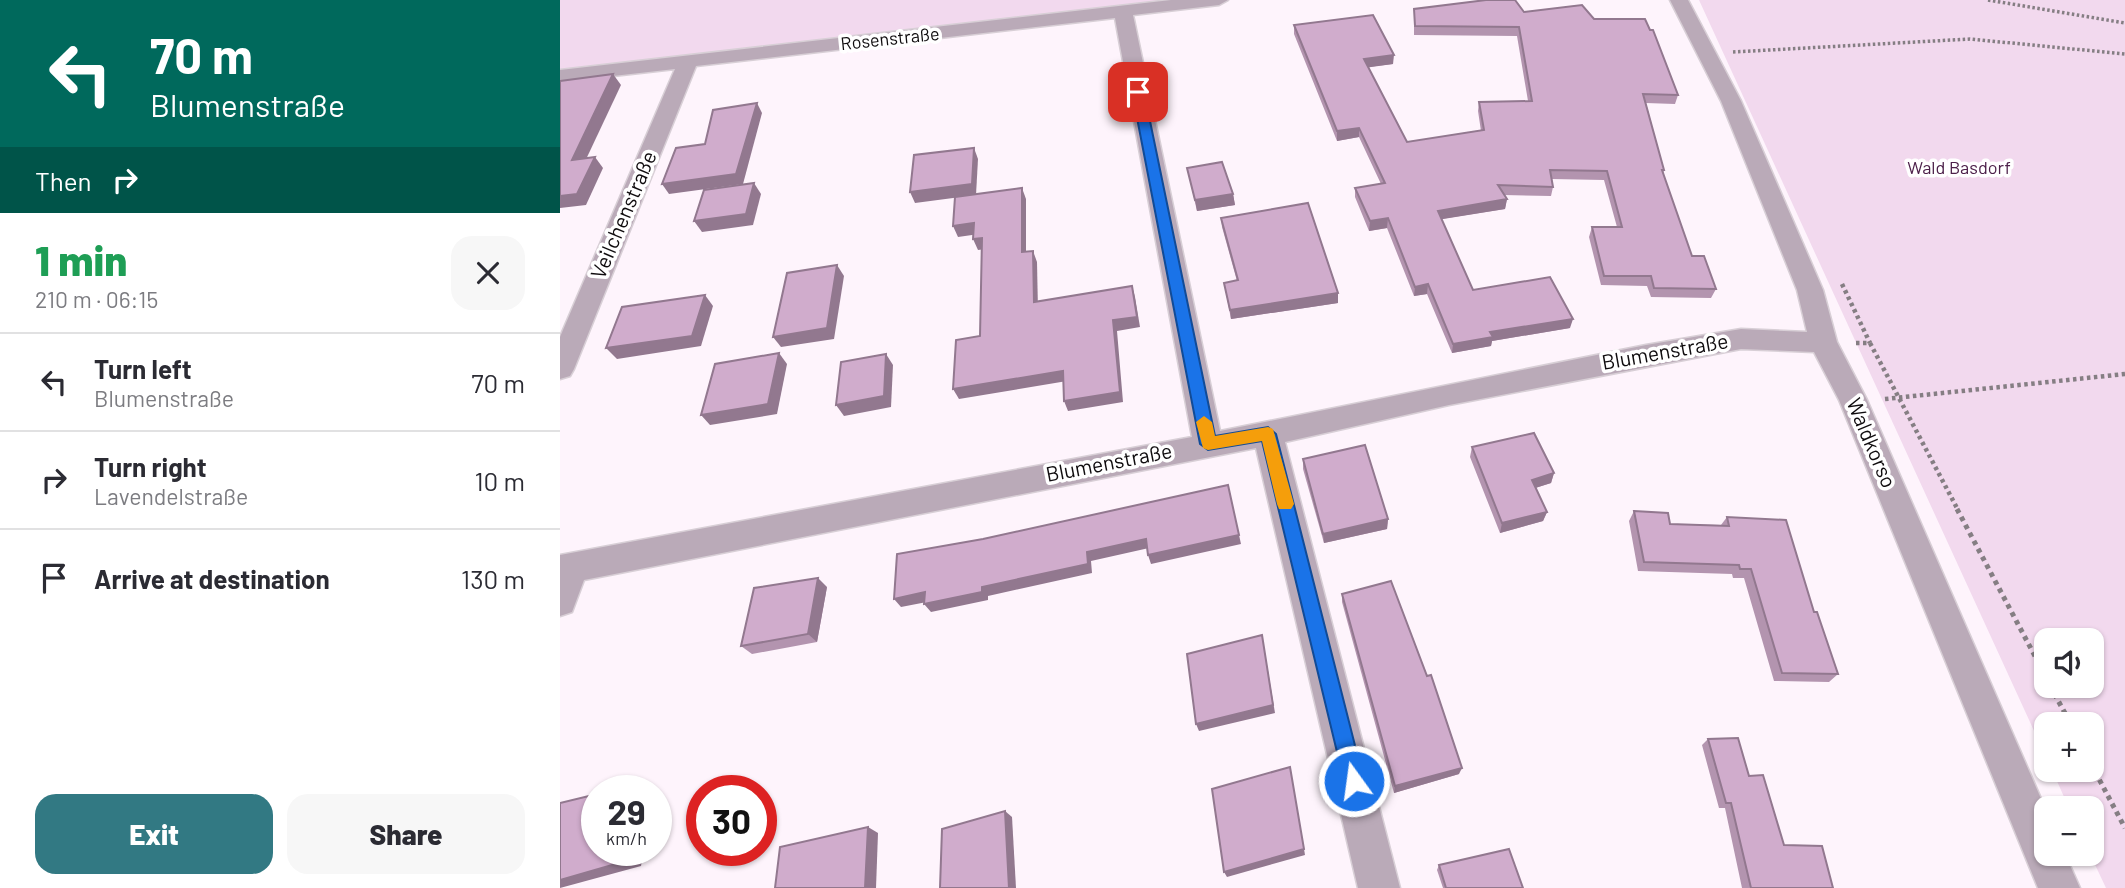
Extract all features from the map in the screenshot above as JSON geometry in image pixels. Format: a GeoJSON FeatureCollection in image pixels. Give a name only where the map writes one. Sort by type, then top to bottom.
{"type":"FeatureCollection","features":[{"type":"Feature","properties":{"kind":"street","name":"Rosenstraße"},"geometry":{"type":"LineString","coordinates":[[560,76],[1219,0]]}},
{"type":"Feature","properties":{"kind":"street","name":"Waldkorso"},"geometry":{"type":"LineString","coordinates":[[1679,0],[1731,101],[1810,290],[1823,342],[1853,400],[2059,888]]}},
{"type":"Feature","properties":{"kind":"street"},"geometry":{"type":"LineString","coordinates":[[1123,12],[1208,444]]}},
{"type":"Feature","properties":{"kind":"street","name":"Veilchenstraße"},"geometry":{"type":"LineString","coordinates":[[560,369],[688,62]]}},
{"type":"Feature","properties":{"kind":"street","name":"Blumenstraße"},"geometry":{"type":"LineString","coordinates":[[565,569],[1268,434],[1532,377],[1741,339],[1823,342]]}},
{"type":"Feature","properties":{"kind":"street"},"geometry":{"type":"LineString","coordinates":[[1268,434],[1380,888]]}},
{"type":"Feature","properties":{"kind":"street"},"geometry":{"type":"LineString","coordinates":[[560,601],[565,569]]}},
{"type":"Feature","properties":{"kind":"path"},"geometry":{"type":"LineString","coordinates":[[1988,0],[2125,23]]}},
{"type":"Feature","properties":{"kind":"path"},"geometry":{"type":"LineString","coordinates":[[1732,52],[1970,39],[2125,54]]}},
{"type":"Feature","properties":{"kind":"path"},"geometry":{"type":"LineString","coordinates":[[1823,342],[1870,343],[2034,654]]}},
{"type":"Feature","properties":{"kind":"path"},"geometry":{"type":"LineString","coordinates":[[1853,400],[1899,399],[2125,374]]}},
{"type":"Feature","properties":{"kind":"path"},"geometry":{"type":"LineString","coordinates":[[2101,782],[2125,828]]}},
{"type":"Feature","properties":{"kind":"green space"},"geometry":{"type":"Polygon","coordinates":[[[560,0],[1179,0],[560,73],[560,0]]]}},
{"type":"Feature","properties":{"kind":"green space","name":"Wald Basdorf"},"geometry":{"type":"Polygon","coordinates":[[[1699,0],[2125,0],[2125,888],[2106,888],[2096,866],[2104,866],[2104,796],[2064,796],[2057,782],[2104,782],[2104,712],[2034,712],[2034,731],[1699,0]]]}},
{"type":"Feature","properties":{"kind":"building"},"geometry":{"type":"Polygon","coordinates":[[[1486,0],[1515,0],[1524,12],[1582,5],[1594,19],[1645,19],[1650,30],[1653,30],[1678,95],[1643,94],[1662,170],[1692,256],[1704,256],[1716,289],[1654,288],[1651,276],[1604,276],[1592,227],[1622,227],[1607,171],[1550,170],[1553,187],[1498,185],[1507,199],[1438,211],[1473,290],[1550,277],[1573,319],[1490,332],[1493,337],[1453,344],[1428,284],[1415,287],[1388,218],[1370,221],[1355,188],[1385,183],[1359,128],[1337,131],[1294,25],[1373,15],[1394,55],[1364,59],[1407,142],[1484,130],[1479,102],[1532,101],[1519,27],[1415,26],[1414,9],[1486,0]]]}},
{"type":"Feature","properties":{"kind":"building"},"geometry":{"type":"Polygon","coordinates":[[[613,74],[572,160],[595,157],[577,194],[560,196],[560,81],[613,74]]]}},
{"type":"Feature","properties":{"kind":"building"},"geometry":{"type":"Polygon","coordinates":[[[757,103],[736,174],[662,184],[676,148],[705,144],[713,110],[757,103]]]}},
{"type":"Feature","properties":{"kind":"building"},"geometry":{"type":"Polygon","coordinates":[[[974,148],[972,184],[910,192],[914,155],[974,148]]]}},
{"type":"Feature","properties":{"kind":"building"},"geometry":{"type":"Polygon","coordinates":[[[1222,162],[1233,194],[1195,200],[1187,168],[1222,162]]]}},
{"type":"Feature","properties":{"kind":"building"},"geometry":{"type":"Polygon","coordinates":[[[754,183],[746,214],[694,221],[704,190],[754,183]]]}},
{"type":"Feature","properties":{"kind":"building"},"geometry":{"type":"Polygon","coordinates":[[[1022,188],[1022,252],[1033,251],[1034,302],[1132,286],[1137,317],[1113,320],[1120,392],[1064,401],[1063,371],[953,389],[956,340],[980,336],[982,238],[973,239],[974,223],[953,226],[955,197],[1022,188]]]}},
{"type":"Feature","properties":{"kind":"building"},"geometry":{"type":"Polygon","coordinates":[[[1308,203],[1338,293],[1230,310],[1224,283],[1238,280],[1221,218],[1308,203]]]}},
{"type":"Feature","properties":{"kind":"building"},"geometry":{"type":"Polygon","coordinates":[[[837,265],[827,328],[773,337],[787,273],[837,265]]]}},
{"type":"Feature","properties":{"kind":"building"},"geometry":{"type":"Polygon","coordinates":[[[705,295],[692,336],[606,348],[622,307],[705,295]]]}},
{"type":"Feature","properties":{"kind":"building"},"geometry":{"type":"Polygon","coordinates":[[[779,353],[768,404],[701,415],[715,364],[779,353]]]}},
{"type":"Feature","properties":{"kind":"building"},"geometry":{"type":"Polygon","coordinates":[[[886,354],[884,396],[836,405],[841,362],[886,354]]]}},
{"type":"Feature","properties":{"kind":"building"},"geometry":{"type":"Polygon","coordinates":[[[1534,433],[1554,473],[1532,480],[1547,512],[1502,523],[1472,447],[1534,433]]]}},
{"type":"Feature","properties":{"kind":"building"},"geometry":{"type":"Polygon","coordinates":[[[1365,445],[1388,519],[1323,534],[1303,459],[1365,445]]]}},
{"type":"Feature","properties":{"kind":"building"},"geometry":{"type":"Polygon","coordinates":[[[1228,485],[1239,535],[1148,555],[1146,539],[1087,552],[1088,564],[982,587],[982,592],[924,604],[925,592],[894,599],[897,554],[983,539],[1228,485]]]}},
{"type":"Feature","properties":{"kind":"building"},"geometry":{"type":"Polygon","coordinates":[[[1634,511],[1668,513],[1670,524],[1729,526],[1727,517],[1786,520],[1814,612],[1817,612],[1838,674],[1782,673],[1751,569],[1740,569],[1739,565],[1644,562],[1634,511]]]}},
{"type":"Feature","properties":{"kind":"building"},"geometry":{"type":"Polygon","coordinates":[[[818,578],[808,634],[741,646],[754,588],[818,578]]]}},
{"type":"Feature","properties":{"kind":"building"},"geometry":{"type":"Polygon","coordinates":[[[1391,581],[1427,676],[1431,675],[1462,768],[1395,786],[1342,594],[1391,581]]]}},
{"type":"Feature","properties":{"kind":"building"},"geometry":{"type":"Polygon","coordinates":[[[1262,635],[1273,705],[1196,724],[1187,654],[1262,635]]]}},
{"type":"Feature","properties":{"kind":"building"},"geometry":{"type":"Polygon","coordinates":[[[1738,738],[1749,776],[1763,775],[1784,845],[1822,846],[1833,888],[1751,888],[1731,803],[1726,803],[1708,739],[1738,738]]]}},
{"type":"Feature","properties":{"kind":"building"},"geometry":{"type":"Polygon","coordinates":[[[1290,767],[1304,849],[1224,872],[1212,789],[1290,767]]]}},
{"type":"Feature","properties":{"kind":"building"},"geometry":{"type":"Polygon","coordinates":[[[581,798],[581,866],[609,866],[560,880],[560,803],[581,798]]]}},
{"type":"Feature","properties":{"kind":"building"},"geometry":{"type":"Polygon","coordinates":[[[1005,811],[1009,888],[940,888],[942,829],[1005,811]]]}},
{"type":"Feature","properties":{"kind":"building"},"geometry":{"type":"Polygon","coordinates":[[[868,827],[865,888],[775,888],[780,847],[868,827]]]}},
{"type":"Feature","properties":{"kind":"building"},"geometry":{"type":"Polygon","coordinates":[[[1509,849],[1523,888],[1446,888],[1439,865],[1509,849]]]}},
{"type":"Feature","properties":{"kind":"slow traffic"},"geometry":{"type":"LineString","coordinates":[[1204,422],[1208,444],[1268,434],[1285,504]]}},
{"type":"Feature","properties":{"kind":"route"},"geometry":{"type":"LineString","coordinates":[[1138,92],[1208,444],[1268,434],[1354,781]]}}]}
